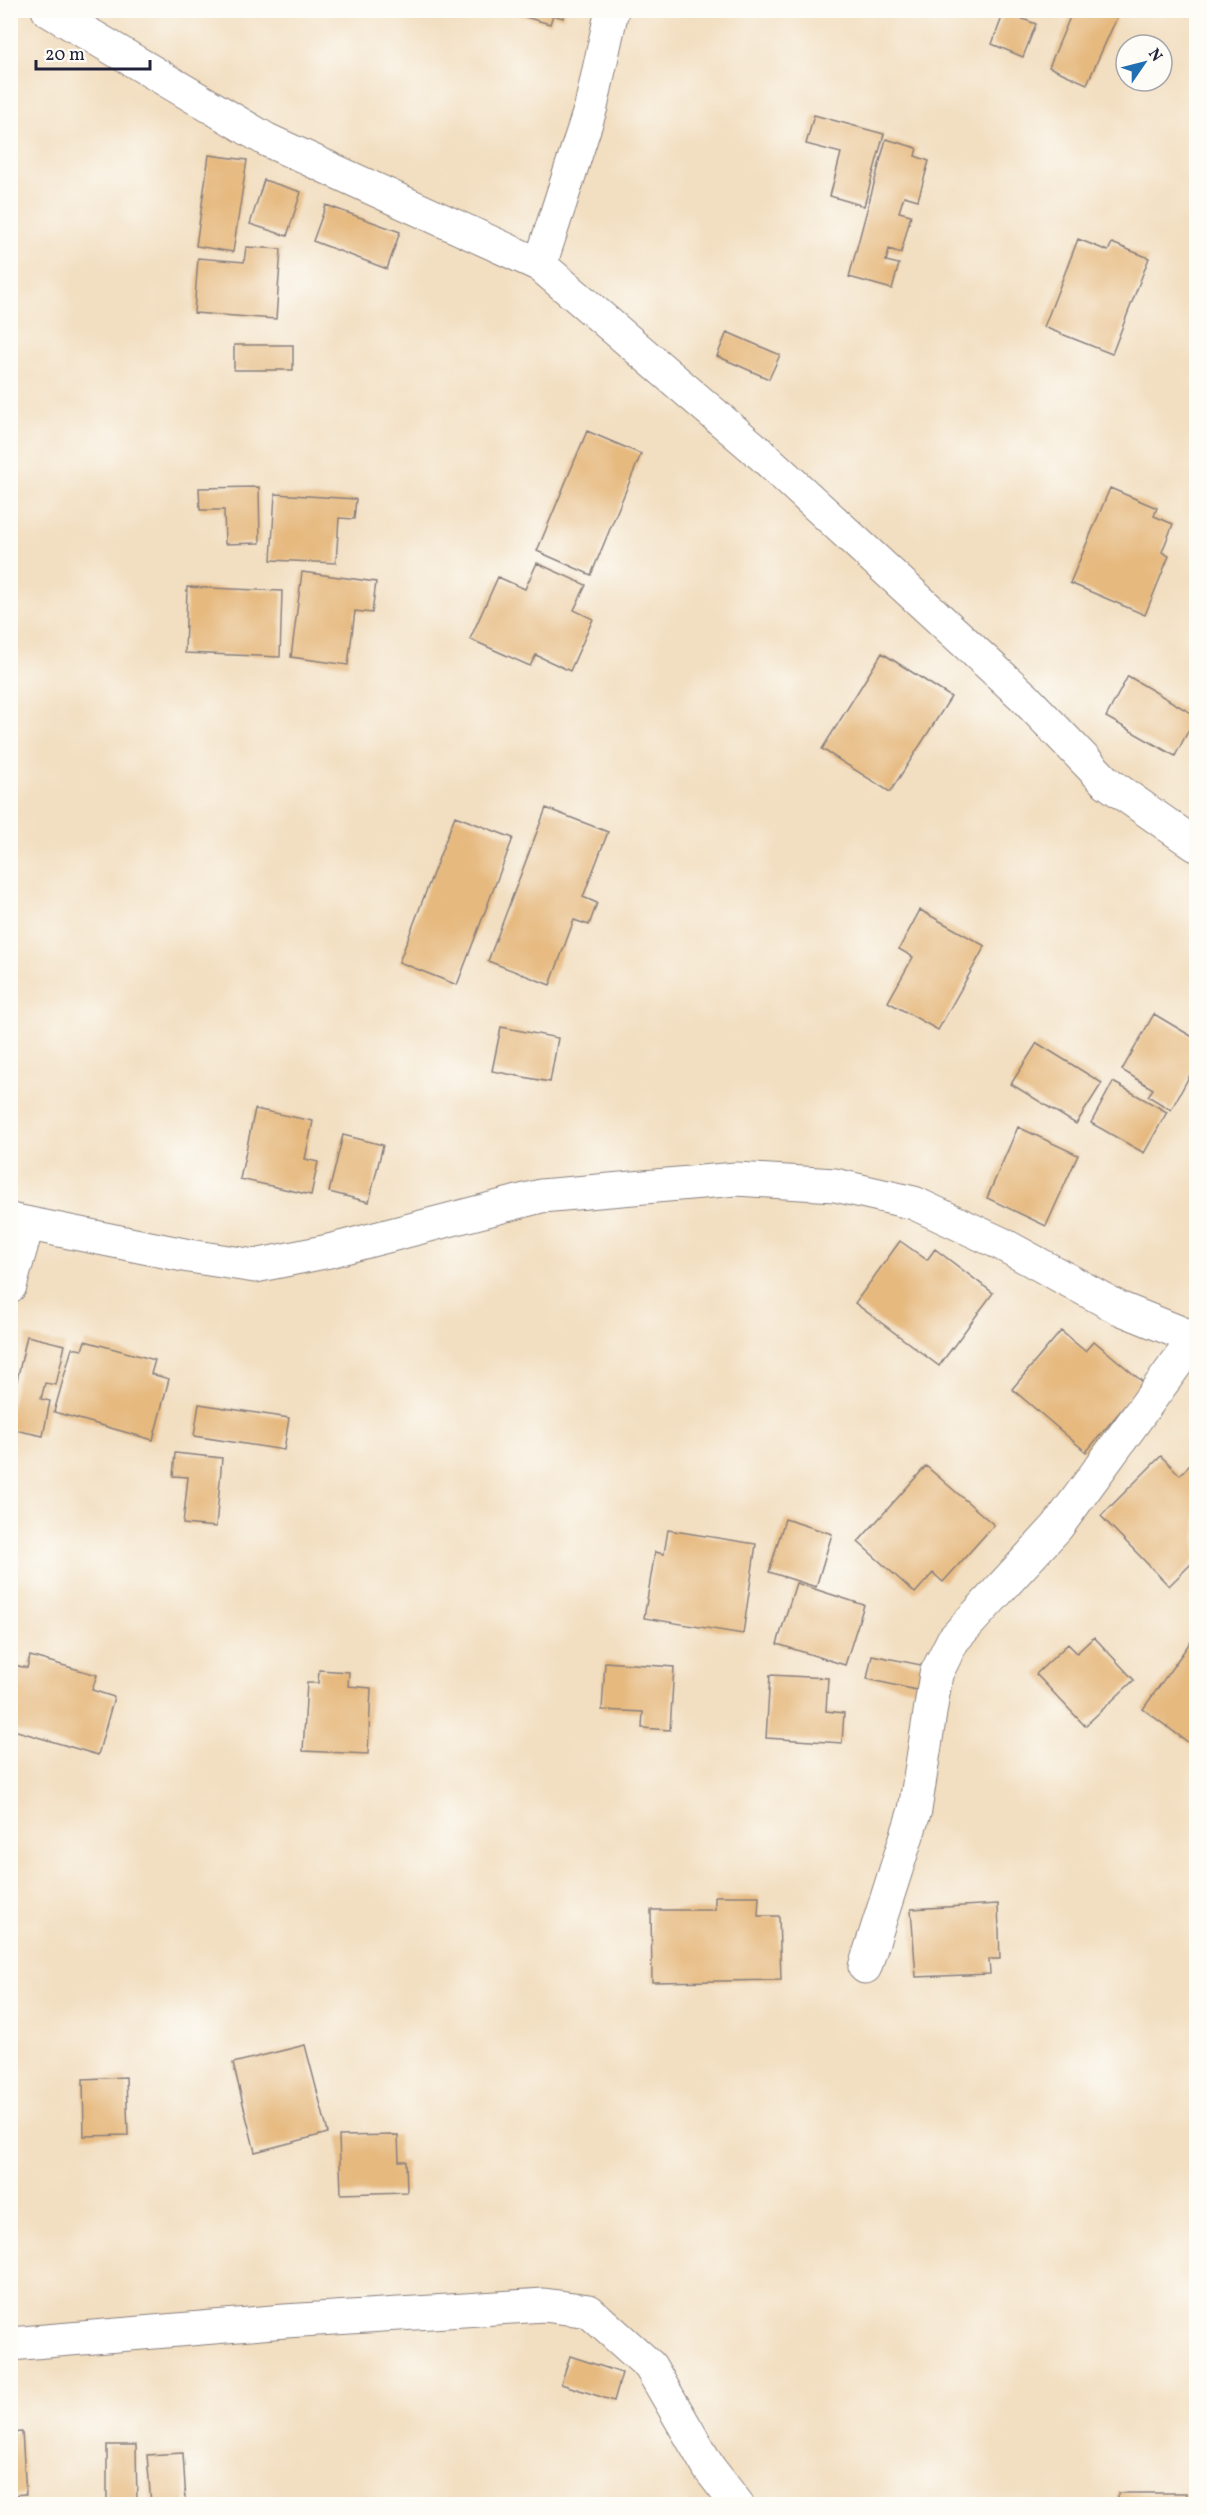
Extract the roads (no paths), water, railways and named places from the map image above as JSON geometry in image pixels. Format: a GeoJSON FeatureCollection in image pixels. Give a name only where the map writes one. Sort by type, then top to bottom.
{"type":"FeatureCollection","features":[{"type":"Feature","properties":{"kind":"street"},"geometry":{"type":"LineString","coordinates":[[48,10],[267,140],[540,265],[762,454],[1023,696],[1105,781],[1197,845]]}},
{"type":"Feature","properties":{"kind":"street"},"geometry":{"type":"LineString","coordinates":[[540,265],[591,107],[612,10]]}},
{"type":"Feature","properties":{"kind":"street"},"geometry":{"type":"LineString","coordinates":[[10,1286],[19,1223],[255,1266],[329,1251],[541,1196],[736,1179],[835,1185],[914,1203],[1002,1244],[1119,1308],[1196,1339],[1057,1527],[953,1640],[936,1674],[915,1810],[864,1967]]}},
{"type":"Feature","properties":{"kind":"street"},"geometry":{"type":"LineString","coordinates":[[10,2344],[285,2321],[544,2305],[589,2312],[650,2366],[709,2468],[737,2505]]}}]}
